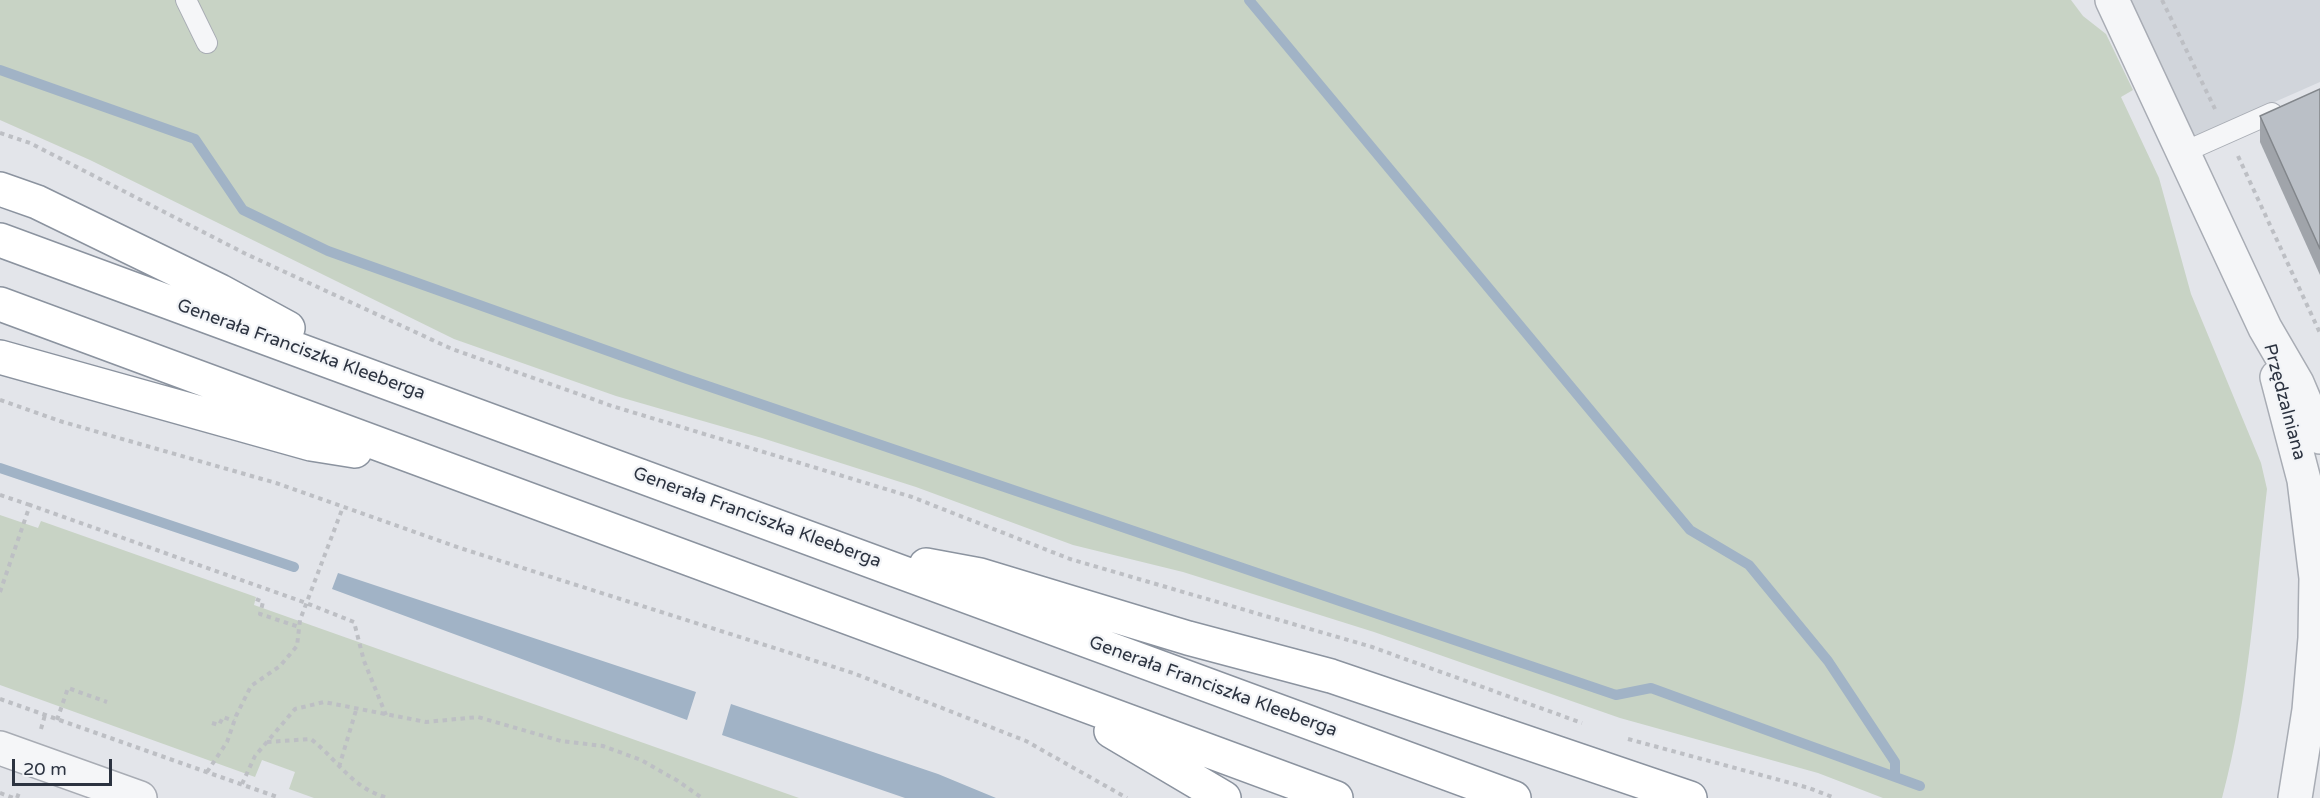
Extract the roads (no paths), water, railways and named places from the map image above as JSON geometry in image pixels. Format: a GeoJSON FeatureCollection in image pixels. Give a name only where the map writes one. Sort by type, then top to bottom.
{"type":"FeatureCollection","features":[{"type":"Feature","properties":{"kind":"highway"},"geometry":{"type":"LineString","coordinates":[[0,189],[37,202],[220,291],[382,380]]}},
{"type":"Feature","properties":{"kind":"highway","name":"Generała Franciszka Kleeberga"},"geometry":{"type":"LineString","coordinates":[[0,240],[1514,798]]}},
{"type":"Feature","properties":{"kind":"highway"},"geometry":{"type":"LineString","coordinates":[[0,304],[1336,798]]}},
{"type":"Feature","properties":{"kind":"highway"},"geometry":{"type":"LineString","coordinates":[[0,357],[311,444],[434,465]]}},
{"type":"Feature","properties":{"kind":"highway"},"geometry":{"type":"LineString","coordinates":[[838,549],[980,574],[1188,638],[1331,676],[1690,798]]}},
{"type":"Feature","properties":{"kind":"highway"},"geometry":{"type":"LineString","coordinates":[[1040,690],[1224,798]]}},
{"type":"Feature","properties":{"kind":"street","name":"Przędzalniana"},"geometry":{"type":"LineString","coordinates":[[2112,0],[2265,328],[2297,383],[2320,437]]}},
{"type":"Feature","properties":{"kind":"street","name":"Przędzalniana"},"geometry":{"type":"LineString","coordinates":[[2265,328],[2304,480],[2316,578],[2315,638],[2309,710],[2295,798]]}},
{"type":"Feature","properties":{"kind":"street"},"geometry":{"type":"LineString","coordinates":[[0,748],[140,798]]}},
{"type":"Feature","properties":{"kind":"lane"},"geometry":{"type":"LineString","coordinates":[[186,0],[207,44]]}},
{"type":"Feature","properties":{"kind":"lane"},"geometry":{"type":"LineString","coordinates":[[2182,153],[2272,113]]}},
{"type":"Feature","properties":{"kind":"water"},"geometry":{"type":"Polygon","coordinates":[[[338,573],[696,692],[687,720],[332,589],[338,573]]]}},
{"type":"Feature","properties":{"kind":"water"},"geometry":{"type":"Polygon","coordinates":[[[731,704],[938,774],[996,798],[905,798],[722,735],[731,704]]]}},
{"type":"Feature","properties":{"kind":"waterway"},"geometry":{"type":"LineString","coordinates":[[1249,0],[1690,530],[1749,565],[1828,661],[1895,762],[1895,776]]}},
{"type":"Feature","properties":{"kind":"waterway"},"geometry":{"type":"LineString","coordinates":[[0,70],[195,139],[243,210],[328,251],[684,378],[1616,695],[1651,688],[1920,786]]}},
{"type":"Feature","properties":{"kind":"waterway"},"geometry":{"type":"LineString","coordinates":[[0,468],[294,567]]}}]}
